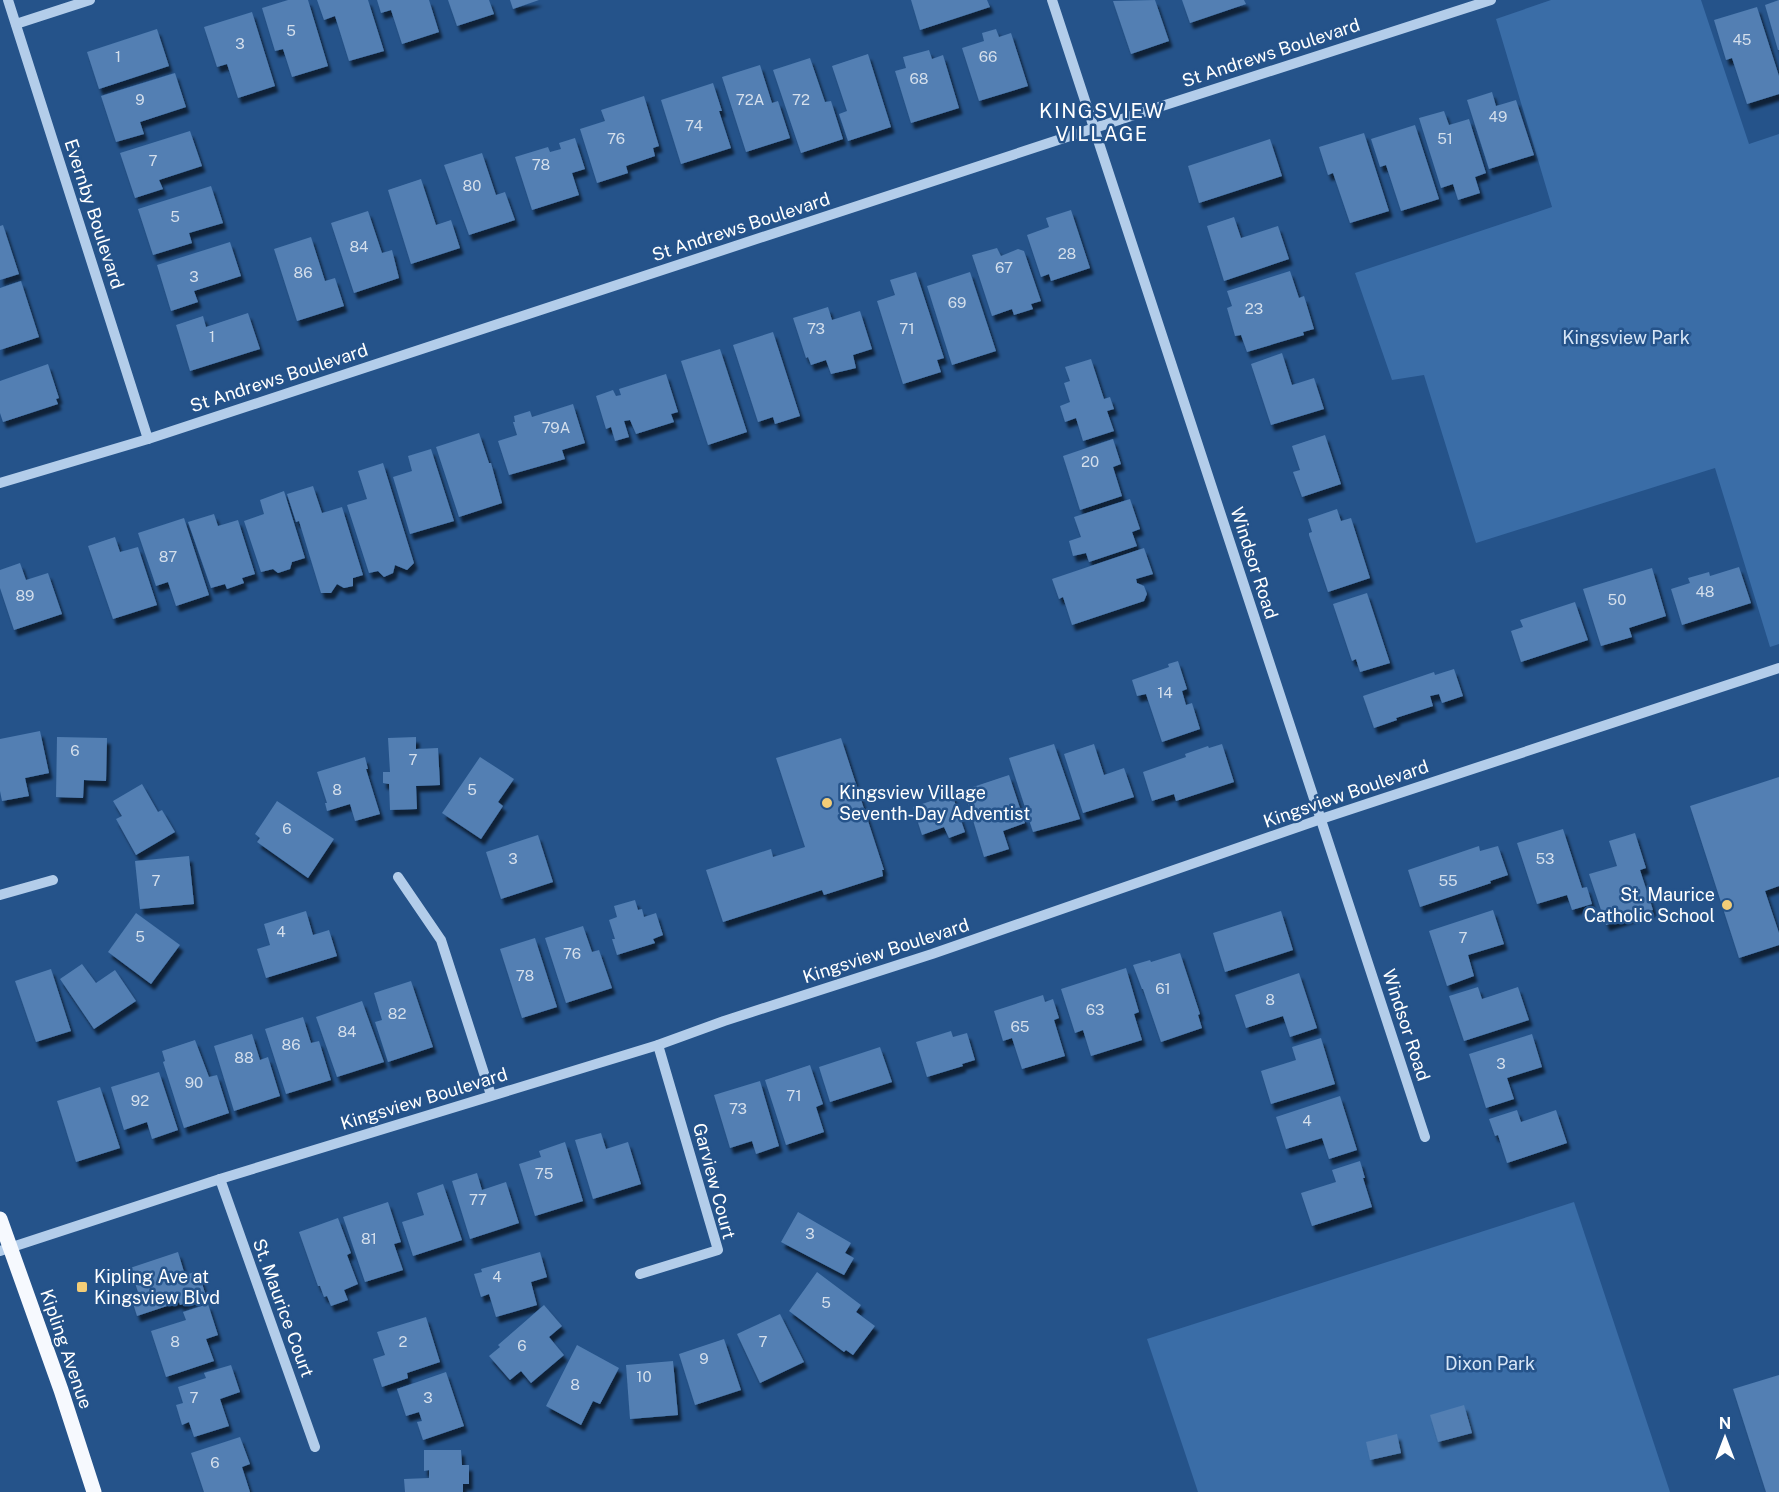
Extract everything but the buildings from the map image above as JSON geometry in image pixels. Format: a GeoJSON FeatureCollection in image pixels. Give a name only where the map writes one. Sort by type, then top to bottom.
{"type":"FeatureCollection","features":[{"type":"Feature","properties":{"kind":"main road","name":"Kipling Avenue"},"geometry":{"type":"LineString","coordinates":[[0,1219],[5,1250],[61,1390],[94,1492]]}},
{"type":"Feature","properties":{"kind":"street","name":"Evernby Boulevard"},"geometry":{"type":"LineString","coordinates":[[8,0],[148,439]]}},
{"type":"Feature","properties":{"kind":"street"},"geometry":{"type":"LineString","coordinates":[[16,24],[90,0]]}},
{"type":"Feature","properties":{"kind":"street","name":"Windsor Road"},"geometry":{"type":"LineString","coordinates":[[1052,0],[1425,1137]]}},
{"type":"Feature","properties":{"kind":"street","name":"St Andrews Boulevard"},"geometry":{"type":"LineString","coordinates":[[0,483],[148,439],[1491,0]]}},
{"type":"Feature","properties":{"kind":"street","name":"Kingsview Boulevard"},"geometry":{"type":"LineString","coordinates":[[5,1250],[220,1179],[658,1045],[943,950],[1322,819],[1779,668]]}},
{"type":"Feature","properties":{"kind":"street"},"geometry":{"type":"LineString","coordinates":[[398,877],[441,940],[491,1095]]}},
{"type":"Feature","properties":{"kind":"street"},"geometry":{"type":"LineString","coordinates":[[0,895],[53,880]]}},
{"type":"Feature","properties":{"kind":"street","name":"Garview Court"},"geometry":{"type":"LineString","coordinates":[[640,1274],[718,1250],[658,1045]]}},
{"type":"Feature","properties":{"kind":"street","name":"St. Maurice Court"},"geometry":{"type":"LineString","coordinates":[[220,1179],[315,1447]]}},
{"type":"Feature","properties":{"kind":"green space","name":"Kingsview Park"},"geometry":{"type":"Polygon","coordinates":[[[1551,0],[1701,0],[1749,144],[1779,134],[1779,644],[1770,647],[1715,468],[1476,543],[1424,375],[1392,380],[1355,273],[1552,207],[1496,19],[1551,0]]]}},
{"type":"Feature","properties":{"kind":"green space","name":"Dixon Park"},"geometry":{"type":"Polygon","coordinates":[[[1574,1202],[1670,1492],[1198,1492],[1147,1339],[1574,1202]]]}},
{"type":"Feature","properties":{"kind":"place","name":"Kingsview Village Seventh-Day Adventist"},"geometry":{"type":"Point","coordinates":[827,803]}},
{"type":"Feature","properties":{"kind":"place","name":"St. Maurice Catholic School"},"geometry":{"type":"Point","coordinates":[1727,905]}},
{"type":"Feature","properties":{"kind":"place","name":"Kipling Ave at Kingsview Blvd"},"geometry":{"type":"Point","coordinates":[82,1287]}},
{"type":"Feature","properties":{"kind":"district","name":"KINGSVIEW VILLAGE"},"geometry":{"type":"Point","coordinates":[1102,122]}}]}
